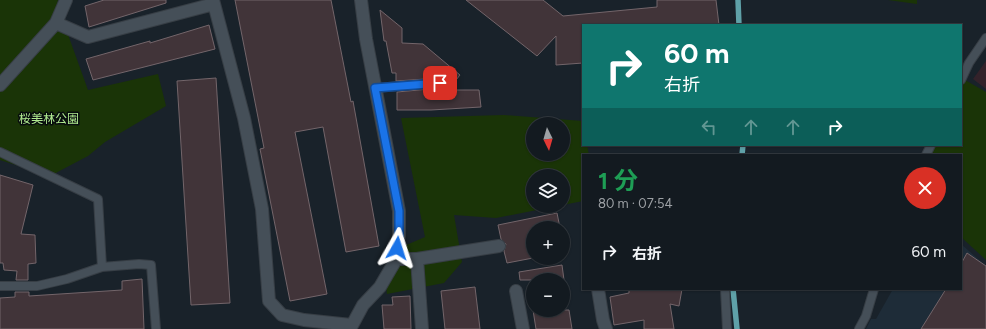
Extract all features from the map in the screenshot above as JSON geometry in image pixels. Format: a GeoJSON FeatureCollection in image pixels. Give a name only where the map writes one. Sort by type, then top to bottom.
{"type":"FeatureCollection","features":[{"type":"Feature","properties":{"kind":"street"},"geometry":{"type":"LineString","coordinates":[[0,85],[56,23],[66,0]]}},
{"type":"Feature","properties":{"kind":"street"},"geometry":{"type":"LineString","coordinates":[[56,23],[88,37],[213,2],[244,118],[262,209],[270,301],[282,315],[350,327],[363,305],[380,287],[394,263],[399,236],[399,211],[366,39],[361,0]]}},
{"type":"Feature","properties":{"kind":"street"},"geometry":{"type":"LineString","coordinates":[[395,259],[417,259],[499,246]]}},
{"type":"Feature","properties":{"kind":"street"},"geometry":{"type":"LineString","coordinates":[[417,259],[422,329]]}},
{"type":"Feature","properties":{"kind":"street"},"geometry":{"type":"LineString","coordinates":[[598,290],[606,329]]}},
{"type":"Feature","properties":{"kind":"street"},"geometry":{"type":"LineString","coordinates":[[516,291],[524,329]]}},
{"type":"Feature","properties":{"kind":"lane"},"geometry":{"type":"LineString","coordinates":[[962,78],[969,63],[986,38]]}},
{"type":"Feature","properties":{"kind":"lane"},"geometry":{"type":"LineString","coordinates":[[375,88],[440,83]]}},
{"type":"Feature","properties":{"kind":"lane"},"geometry":{"type":"LineString","coordinates":[[0,152],[98,200],[102,267]]}},
{"type":"Feature","properties":{"kind":"lane"},"geometry":{"type":"LineString","coordinates":[[0,286],[38,286],[67,279],[102,267],[140,264],[151,265],[156,329]]}},
{"type":"Feature","properties":{"kind":"lane"},"geometry":{"type":"LineString","coordinates":[[725,290],[727,329]]}},
{"type":"Feature","properties":{"kind":"lane"},"geometry":{"type":"LineString","coordinates":[[859,329],[866,316],[874,290]]}},
{"type":"Feature","properties":{"kind":"shaded area"},"geometry":{"type":"Polygon","coordinates":[[[986,61],[986,89],[973,79],[986,61]]]}},
{"type":"Feature","properties":{"kind":"shaded area"},"geometry":{"type":"Polygon","coordinates":[[[962,245],[986,266],[986,329],[866,329],[871,319],[876,319],[892,290],[962,290],[962,245]]]}},
{"type":"Feature","properties":{"kind":"green space","name":"桜美林公園"},"geometry":{"type":"Polygon","coordinates":[[[0,0],[58,0],[57,4],[88,90],[158,74],[166,106],[105,142],[88,156],[50,176],[0,160],[0,0]]]}},
{"type":"Feature","properties":{"kind":"green space"},"geometry":{"type":"Polygon","coordinates":[[[888,0],[917,0],[917,4],[888,0]]]}},
{"type":"Feature","properties":{"kind":"green space"},"geometry":{"type":"Polygon","coordinates":[[[965,80],[986,92],[986,260],[962,238],[962,154],[932,154],[936,146],[962,146],[962,87],[965,80]]]}},
{"type":"Feature","properties":{"kind":"green space"},"geometry":{"type":"Polygon","coordinates":[[[504,115],[530,117],[526,117],[526,161],[570,161],[570,120],[582,121],[582,146],[587,146],[589,154],[582,154],[582,201],[570,204],[570,169],[526,169],[526,212],[496,218],[454,215],[462,262],[444,283],[387,294],[390,276],[404,246],[425,237],[401,118],[504,115]]]}},
{"type":"Feature","properties":{"kind":"building"},"geometry":{"type":"Polygon","coordinates":[[[104,0],[166,0],[166,3],[89,27],[85,6],[104,0]]]}},
{"type":"Feature","properties":{"kind":"building"},"geometry":{"type":"Polygon","coordinates":[[[235,0],[331,0],[351,102],[353,101],[379,246],[346,252],[323,127],[295,132],[327,294],[290,301],[260,149],[264,148],[235,0]]]}},
{"type":"Feature","properties":{"kind":"building"},"geometry":{"type":"Polygon","coordinates":[[[466,0],[543,0],[563,16],[657,7],[657,0],[716,0],[719,24],[582,24],[582,63],[556,65],[556,36],[537,56],[466,0]]]}},
{"type":"Feature","properties":{"kind":"building"},"geometry":{"type":"Polygon","coordinates":[[[380,10],[402,28],[402,43],[423,44],[460,75],[448,90],[479,90],[481,107],[431,110],[397,110],[397,92],[440,88],[445,86],[445,82],[443,78],[396,81],[396,73],[392,73],[386,41],[384,41],[380,10]]]}},
{"type":"Feature","properties":{"kind":"building"},"geometry":{"type":"Polygon","coordinates":[[[209,25],[215,49],[93,80],[86,59],[150,41],[150,43],[209,25]]]}},
{"type":"Feature","properties":{"kind":"building"},"geometry":{"type":"Polygon","coordinates":[[[216,78],[230,303],[191,305],[177,81],[216,78]]]}},
{"type":"Feature","properties":{"kind":"building"},"geometry":{"type":"Polygon","coordinates":[[[0,175],[33,185],[21,234],[35,235],[36,263],[28,264],[28,280],[16,280],[17,271],[4,270],[3,263],[0,263],[0,175]]]}},
{"type":"Feature","properties":{"kind":"building"},"geometry":{"type":"Polygon","coordinates":[[[557,213],[559,221],[526,221],[526,259],[507,263],[504,251],[506,244],[501,239],[498,225],[557,213]]]}},
{"type":"Feature","properties":{"kind":"building"},"geometry":{"type":"Polygon","coordinates":[[[967,253],[986,266],[986,329],[921,329],[945,290],[962,290],[962,262],[967,253]]]}},
{"type":"Feature","properties":{"kind":"building"},"geometry":{"type":"Polygon","coordinates":[[[562,265],[563,273],[526,273],[526,280],[520,280],[519,272],[562,265]]]}},
{"type":"Feature","properties":{"kind":"building"},"geometry":{"type":"Polygon","coordinates":[[[142,279],[144,329],[0,329],[0,298],[15,297],[15,292],[29,292],[29,296],[122,290],[122,281],[142,279]]]}},
{"type":"Feature","properties":{"kind":"building"},"geometry":{"type":"Polygon","coordinates":[[[475,287],[480,329],[445,329],[441,291],[475,287]]]}},
{"type":"Feature","properties":{"kind":"building"},"geometry":{"type":"Polygon","coordinates":[[[629,290],[682,290],[679,306],[670,304],[674,329],[644,329],[644,320],[614,325],[610,297],[629,293],[629,290]]]}},
{"type":"Feature","properties":{"kind":"building"},"geometry":{"type":"Polygon","coordinates":[[[410,296],[411,329],[384,329],[382,305],[393,305],[392,297],[410,296]]]}},
{"type":"Feature","properties":{"kind":"building"},"geometry":{"type":"Polygon","coordinates":[[[570,316],[572,329],[536,329],[534,317],[570,316]]]}},
{"type":"Feature","properties":{"kind":"waterway"},"geometry":{"type":"LineString","coordinates":[[738,0],[739,24]]}},
{"type":"Feature","properties":{"kind":"waterway"},"geometry":{"type":"LineString","coordinates":[[742,154],[743,146]]}},
{"type":"Feature","properties":{"kind":"waterway"},"geometry":{"type":"LineString","coordinates":[[733,290],[737,329]]}},
{"type":"Feature","properties":{"kind":"route"},"geometry":{"type":"LineString","coordinates":[[397,248],[399,236],[399,211],[375,88],[440,83]]}}]}
